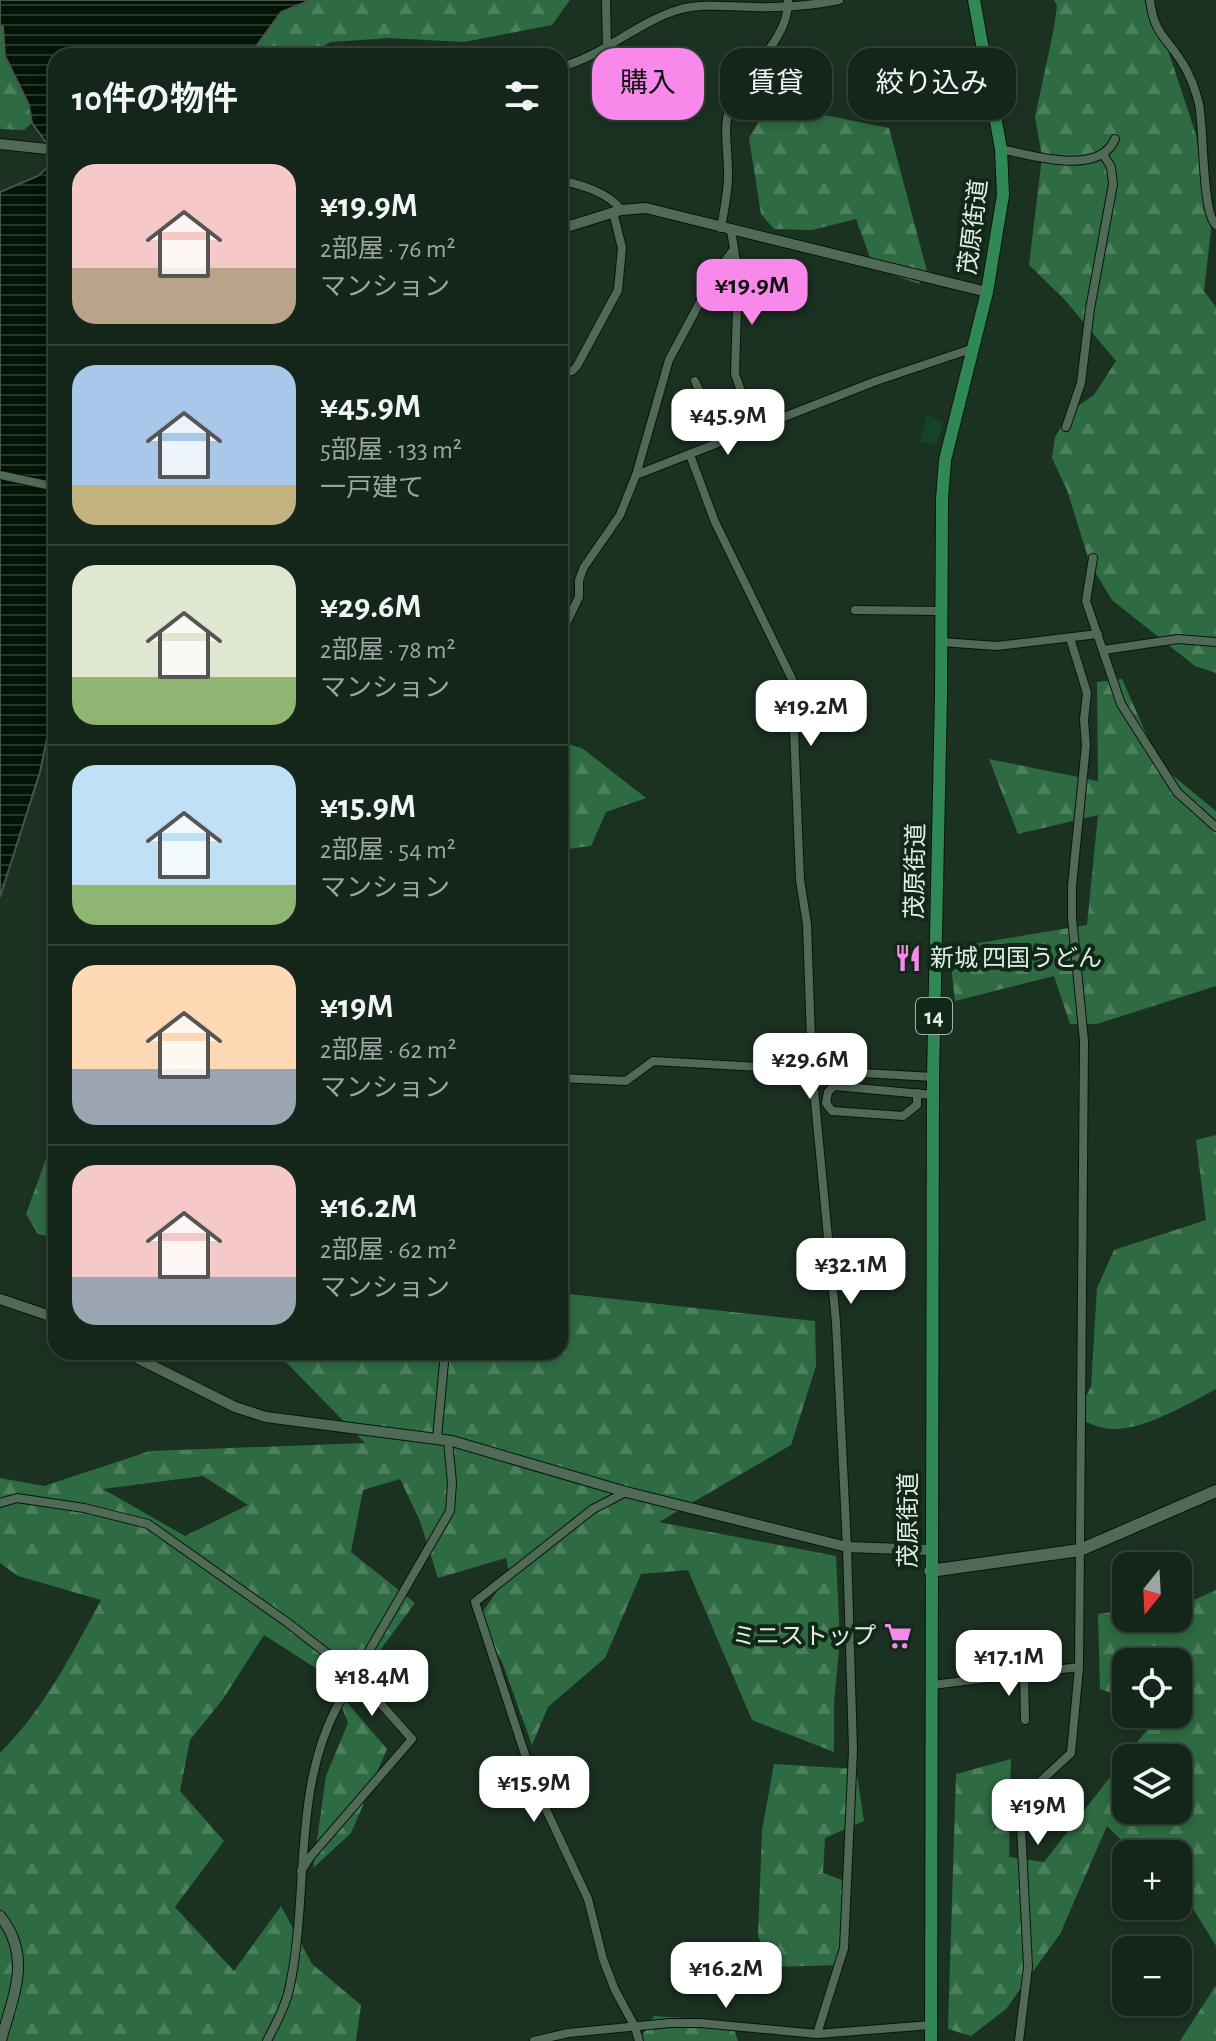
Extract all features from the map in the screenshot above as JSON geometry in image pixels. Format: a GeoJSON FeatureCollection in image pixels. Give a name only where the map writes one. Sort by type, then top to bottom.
{"type":"FeatureCollection","features":[{"type":"Feature","properties":{"kind":"main road","name":"茂原街道"},"geometry":{"type":"LineString","coordinates":[[931,2041],[933,1077],[945,460],[987,292],[1003,195],[1001,149],[974,0]]}},
{"type":"Feature","properties":{"kind":"main road"},"geometry":{"type":"LineString","coordinates":[[930,1571],[1080,1550],[1216,1491]]}},
{"type":"Feature","properties":{"kind":"street"},"geometry":{"type":"LineString","coordinates":[[606,0],[607,47]]}},
{"type":"Feature","properties":{"kind":"street"},"geometry":{"type":"LineString","coordinates":[[568,66],[658,18],[682,9],[839,0]]}},
{"type":"Feature","properties":{"kind":"street"},"geometry":{"type":"LineString","coordinates":[[1150,0],[1155,28],[1183,63],[1199,104],[1208,201],[1211,221],[1216,225]]}},
{"type":"Feature","properties":{"kind":"street"},"geometry":{"type":"LineString","coordinates":[[755,430],[735,374],[738,274],[734,249],[726,229],[729,174],[725,123],[733,98],[775,40],[788,4]]}},
{"type":"Feature","properties":{"kind":"street"},"geometry":{"type":"LineString","coordinates":[[1001,149],[1070,162],[1103,154],[1111,148],[1115,139]]}},
{"type":"Feature","properties":{"kind":"street"},"geometry":{"type":"LineString","coordinates":[[0,144],[48,149]]}},
{"type":"Feature","properties":{"kind":"street"},"geometry":{"type":"LineString","coordinates":[[1066,427],[1081,383],[1090,309],[1113,184],[1111,167],[1103,154]]}},
{"type":"Feature","properties":{"kind":"street"},"geometry":{"type":"LineString","coordinates":[[568,183],[603,195],[617,204],[622,248],[618,290],[577,366],[568,372]]}},
{"type":"Feature","properties":{"kind":"street"},"geometry":{"type":"LineString","coordinates":[[568,226],[617,211],[646,208],[987,292]]}},
{"type":"Feature","properties":{"kind":"street"},"geometry":{"type":"LineString","coordinates":[[568,620],[579,597],[579,580],[584,567],[620,515],[636,475],[669,360],[714,276],[734,249]]}},
{"type":"Feature","properties":{"kind":"street"},"geometry":{"type":"LineString","coordinates":[[636,475],[876,381],[974,348]]}},
{"type":"Feature","properties":{"kind":"street"},"geometry":{"type":"LineString","coordinates":[[695,381],[722,442]]}},
{"type":"Feature","properties":{"kind":"street"},"geometry":{"type":"LineString","coordinates":[[690,455],[715,522],[792,679],[800,880],[807,924],[812,1069],[836,1322],[853,1750],[844,1948],[819,2038]]}},
{"type":"Feature","properties":{"kind":"street"},"geometry":{"type":"LineString","coordinates":[[0,475],[48,485]]}},
{"type":"Feature","properties":{"kind":"street"},"geometry":{"type":"LineString","coordinates":[[1093,558],[1086,601],[1121,704],[1177,792],[1216,827]]}},
{"type":"Feature","properties":{"kind":"street"},"geometry":{"type":"LineString","coordinates":[[855,610],[941,611]]}},
{"type":"Feature","properties":{"kind":"street"},"geometry":{"type":"LineString","coordinates":[[941,642],[997,646],[1098,634]]}},
{"type":"Feature","properties":{"kind":"street"},"geometry":{"type":"LineString","coordinates":[[1019,2041],[1028,1967],[1021,1826],[1029,1792],[1071,1753],[1079,1667],[1084,1041],[1072,918],[1072,886],[1086,745],[1084,720],[1087,693],[1070,638]]}},
{"type":"Feature","properties":{"kind":"street"},"geometry":{"type":"LineString","coordinates":[[1104,650],[1178,639],[1216,642]]}},
{"type":"Feature","properties":{"kind":"street"},"geometry":{"type":"LineString","coordinates":[[568,1078],[626,1081],[653,1061],[933,1077]]}},
{"type":"Feature","properties":{"kind":"street"},"geometry":{"type":"LineString","coordinates":[[917,1093],[917,1105],[903,1116],[832,1111],[826,1103],[828,1092],[834,1086],[917,1093],[933,1095]]}},
{"type":"Feature","properties":{"kind":"street"},"geometry":{"type":"LineString","coordinates":[[0,1299],[48,1315]]}},
{"type":"Feature","properties":{"kind":"street"},"geometry":{"type":"LineString","coordinates":[[141,1360],[235,1407],[266,1417],[443,1440],[626,1492],[847,1547],[930,1550]]}},
{"type":"Feature","properties":{"kind":"street"},"geometry":{"type":"LineString","coordinates":[[267,2041],[288,1994],[317,1754],[326,1727],[450,1511],[452,1483],[443,1440],[445,1360]]}},
{"type":"Feature","properties":{"kind":"street"},"geometry":{"type":"LineString","coordinates":[[626,1492],[593,1509],[475,1602],[536,1788],[588,1899],[603,1959],[639,2041]]}},
{"type":"Feature","properties":{"kind":"street"},"geometry":{"type":"LineString","coordinates":[[0,1503],[17,1498],[84,1508],[148,1524],[288,1623],[356,1676],[412,1739],[301,1871]]}},
{"type":"Feature","properties":{"kind":"street"},"geometry":{"type":"LineString","coordinates":[[932,1685],[1079,1667]]}},
{"type":"Feature","properties":{"kind":"street"},"geometry":{"type":"LineString","coordinates":[[1024,1674],[1025,1720]]}},
{"type":"Feature","properties":{"kind":"street"},"geometry":{"type":"LineString","coordinates":[[0,1916],[11,1931],[20,1958],[1,2041]]}},
{"type":"Feature","properties":{"kind":"street"},"geometry":{"type":"LineString","coordinates":[[534,2041],[568,2033],[700,2023],[819,2038],[931,2025]]}},
{"type":"Feature","properties":{"kind":"green space"},"geometry":{"type":"Polygon","coordinates":[[[311,0],[570,0],[552,25],[464,42],[390,38],[331,42],[320,48],[254,48],[281,12],[311,0]]]}},
{"type":"Feature","properties":{"kind":"green space"},"geometry":{"type":"Polygon","coordinates":[[[1054,0],[1144,0],[1161,29],[1196,135],[1211,230],[1204,291],[1216,307],[1216,673],[1195,666],[1112,600],[1090,564],[1067,490],[1052,458],[1055,437],[1070,411],[1094,395],[1116,361],[1064,299],[1029,265],[1042,157],[1035,117],[1054,28],[1057,5],[1054,0]]]}},
{"type":"Feature","properties":{"kind":"green space"},"geometry":{"type":"Polygon","coordinates":[[[0,25],[3,26],[5,56],[29,105],[32,123],[24,130],[0,129],[0,25]]]}},
{"type":"Feature","properties":{"kind":"green space"},"geometry":{"type":"Polygon","coordinates":[[[832,117],[889,128],[927,271],[919,284],[874,268],[856,219],[812,230],[774,229],[761,214],[749,138],[760,120],[832,120],[832,117]]]}},
{"type":"Feature","properties":{"kind":"green space"},"geometry":{"type":"Polygon","coordinates":[[[927,415],[943,422],[936,445],[920,442],[927,415]]]}},
{"type":"Feature","properties":{"kind":"green space"},"geometry":{"type":"Polygon","coordinates":[[[1122,679],[1160,765],[1216,811],[1216,986],[1097,1024],[1070,1024],[1054,976],[955,1001],[949,948],[1087,925],[1098,815],[1018,834],[989,759],[1098,781],[1097,682],[1122,679]]]}},
{"type":"Feature","properties":{"kind":"green space"},"geometry":{"type":"Polygon","coordinates":[[[568,744],[582,748],[646,798],[606,812],[591,846],[568,849],[568,744]]]}},
{"type":"Feature","properties":{"kind":"green space"},"geometry":{"type":"Polygon","coordinates":[[[1216,1135],[1216,1389],[1147,1423],[1117,1429],[1086,1422],[1081,1405],[1091,1387],[1097,1288],[1114,1250],[1206,1220],[1196,1140],[1216,1135]]]}},
{"type":"Feature","properties":{"kind":"green space"},"geometry":{"type":"Polygon","coordinates":[[[48,1154],[48,1236],[38,1234],[26,1214],[48,1154]]]}},
{"type":"Feature","properties":{"kind":"green space"},"geometry":{"type":"Polygon","coordinates":[[[568,1294],[815,1321],[816,1366],[791,1445],[659,1522],[836,1556],[840,1640],[834,1702],[834,1752],[752,1720],[688,1570],[641,1574],[605,1658],[548,1707],[532,1745],[502,1662],[477,1620],[509,1574],[506,1558],[438,1578],[420,1521],[400,1479],[363,1490],[351,1552],[415,1603],[344,1699],[387,1749],[351,1833],[313,1868],[326,1776],[348,1723],[331,1678],[264,1635],[223,1699],[190,1740],[180,1791],[224,1841],[175,1907],[234,1971],[281,1906],[312,1964],[361,2005],[356,2041],[0,2041],[0,1753],[44,1699],[101,1600],[18,1576],[0,1563],[0,1478],[44,1486],[150,1451],[365,1443],[284,1360],[568,1360],[568,1294]],[[203,1476],[103,1489],[185,1536],[248,1505],[203,1476]]]}},
{"type":"Feature","properties":{"kind":"green space"},"geometry":{"type":"Polygon","coordinates":[[[1216,1590],[1216,1946],[1192,1908],[1192,1840],[1121,1840],[1107,1826],[1060,1934],[1006,2009],[971,2036],[948,2029],[956,1774],[1011,1759],[1009,1857],[1044,1862],[1112,1774],[1112,1824],[1192,1824],[1192,1744],[1136,1744],[1148,1728],[1192,1728],[1192,1648],[1112,1648],[1112,1693],[1100,1689],[1098,1614],[1112,1612],[1112,1632],[1192,1632],[1192,1600],[1216,1590]]]}},
{"type":"Feature","properties":{"kind":"green space"},"geometry":{"type":"Polygon","coordinates":[[[774,1764],[856,1769],[864,1821],[825,1838],[823,1873],[845,1881],[841,1965],[771,1967],[758,1936],[762,1830],[774,1764]]]}},
{"type":"Feature","properties":{"kind":"green space"},"geometry":{"type":"Polygon","coordinates":[[[1216,1985],[1216,2041],[1180,2041],[1216,1985]]]}},
{"type":"Feature","properties":{"kind":"green space"},"geometry":{"type":"Polygon","coordinates":[[[654,2016],[731,2021],[738,2041],[639,2041],[654,2016]]]}},
{"type":"Feature","properties":{"kind":"shaded area"},"geometry":{"type":"Polygon","coordinates":[[[0,0],[311,0],[281,12],[255,48],[48,48],[48,145],[32,123],[29,105],[5,56],[3,26],[0,25],[0,0]]]}},
{"type":"Feature","properties":{"kind":"shaded area"},"geometry":{"type":"Polygon","coordinates":[[[48,167],[48,734],[40,772],[0,897],[0,192],[38,176],[48,167]]]}},
{"type":"Feature","properties":{"kind":"place","name":"新城 四国うどん"},"geometry":{"type":"Point","coordinates":[908,958]}},
{"type":"Feature","properties":{"kind":"place","name":"ミニストップ"},"geometry":{"type":"Point","coordinates":[898,1636]}}]}
